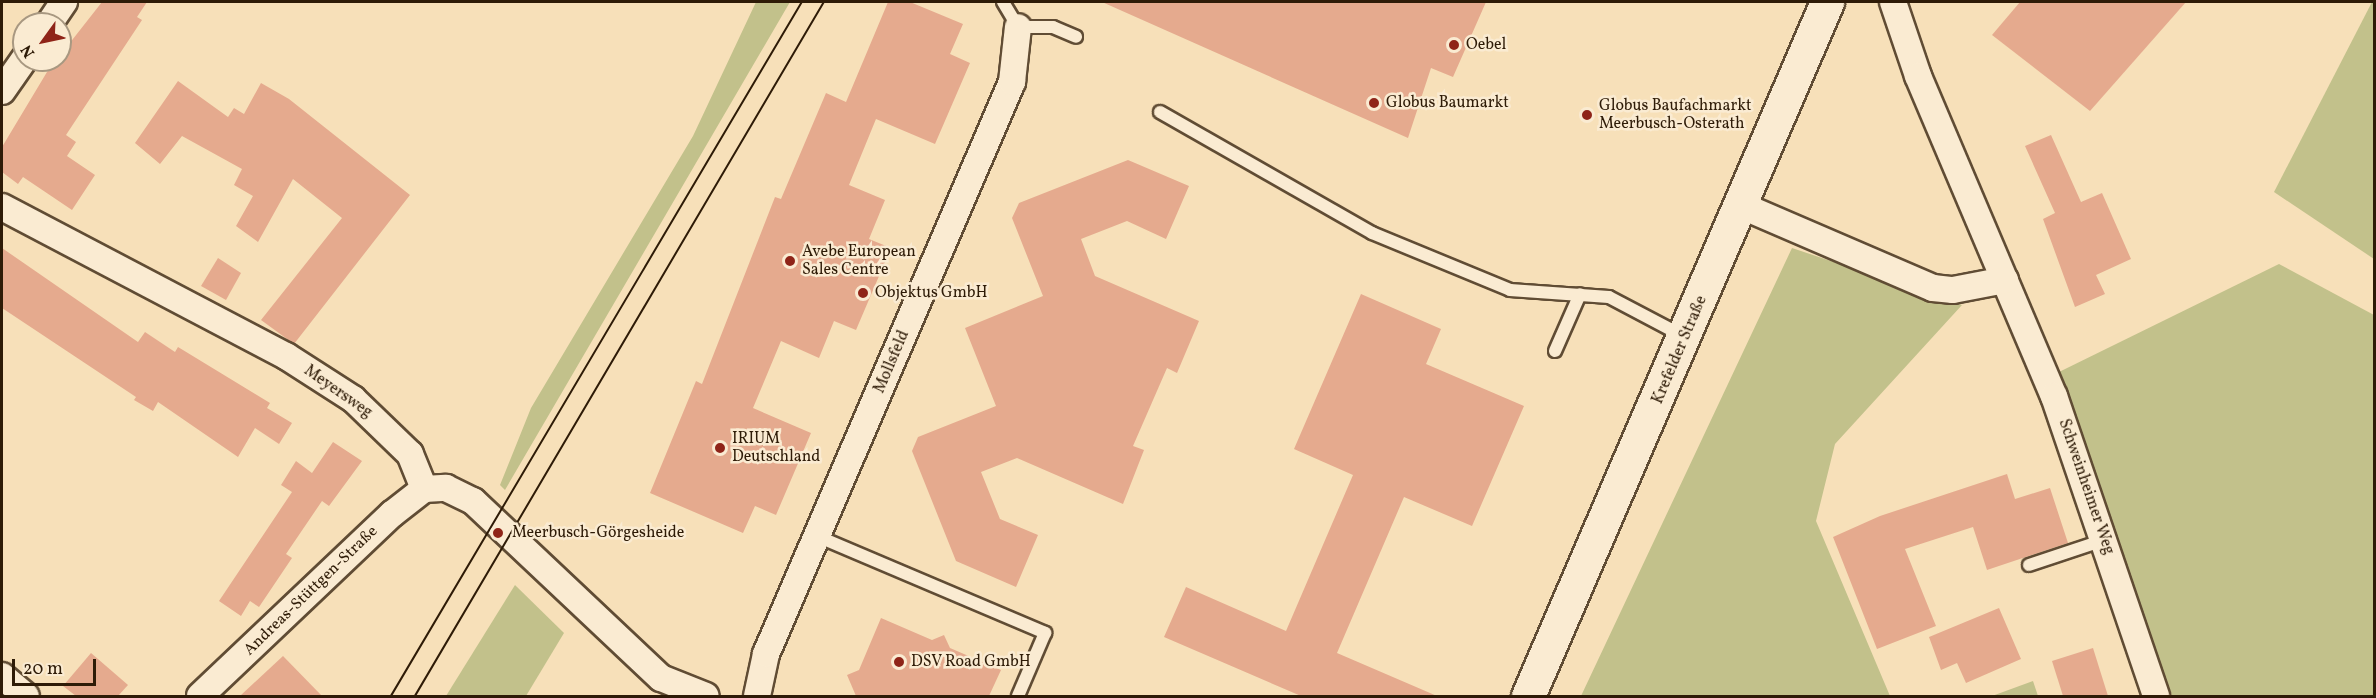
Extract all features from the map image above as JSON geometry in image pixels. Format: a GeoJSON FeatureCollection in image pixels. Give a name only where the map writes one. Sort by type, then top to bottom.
{"type":"FeatureCollection","features":[{"type":"Feature","properties":{"kind":"main road","name":"Krefelder Straße"},"geometry":{"type":"LineString","coordinates":[[1528,696],[1686,338],[1827,2]]}},
{"type":"Feature","properties":{"kind":"street","name":"Schweinheimer Weg"},"geometry":{"type":"LineString","coordinates":[[1893,2],[1918,76],[2054,396],[2156,696]]}},
{"type":"Feature","properties":{"kind":"street","name":"Mollsfeld"},"geometry":{"type":"LineString","coordinates":[[757,696],[766,654],[1012,82],[1018,27]]}},
{"type":"Feature","properties":{"kind":"street"},"geometry":{"type":"LineString","coordinates":[[2,92],[15,72]]}},
{"type":"Feature","properties":{"kind":"street"},"geometry":{"type":"LineString","coordinates":[[1740,205],[1933,288],[1953,290],[2005,280]]}},
{"type":"Feature","properties":{"kind":"street","name":"Meyersweg"},"geometry":{"type":"LineString","coordinates":[[2,207],[286,356],[353,399],[410,454],[424,489]]}},
{"type":"Feature","properties":{"kind":"street"},"geometry":{"type":"LineString","coordinates":[[424,489],[446,488],[484,509],[626,636],[661,678],[682,679],[706,696]]}},
{"type":"Feature","properties":{"kind":"street","name":"Andreas-Stüttgen-Straße"},"geometry":{"type":"LineString","coordinates":[[200,696],[392,514],[424,489]]}},
{"type":"Feature","properties":{"kind":"street"},"geometry":{"type":"LineString","coordinates":[[2,676],[26,696]]}},
{"type":"Feature","properties":{"kind":"lane"},"geometry":{"type":"LineString","coordinates":[[1003,2],[1018,27],[1053,27],[1077,37]]}},
{"type":"Feature","properties":{"kind":"lane"},"geometry":{"type":"LineString","coordinates":[[1160,112],[1371,233],[1510,290],[1610,297],[1686,338]]}},
{"type":"Feature","properties":{"kind":"lane"},"geometry":{"type":"LineString","coordinates":[[1555,351],[1580,294]]}},
{"type":"Feature","properties":{"kind":"lane"},"geometry":{"type":"LineString","coordinates":[[817,536],[1045,633],[1018,696]]}},
{"type":"Feature","properties":{"kind":"lane"},"geometry":{"type":"LineString","coordinates":[[2029,566],[2104,540]]}},
{"type":"Feature","properties":{"kind":"shaded area"},"geometry":{"type":"Polygon","coordinates":[[[756,2],[790,2],[505,490],[500,485],[531,408],[693,136],[756,2]]]}},
{"type":"Feature","properties":{"kind":"shaded area"},"geometry":{"type":"Polygon","coordinates":[[[2374,2],[2374,259],[2274,192],[2374,2]]]}},
{"type":"Feature","properties":{"kind":"shaded area"},"geometry":{"type":"Polygon","coordinates":[[[1792,248],[1962,305],[1835,444],[1816,521],[1890,696],[1581,696],[1792,248]]]}},
{"type":"Feature","properties":{"kind":"shaded area"},"geometry":{"type":"Polygon","coordinates":[[[2279,264],[2374,315],[2374,696],[2172,696],[2059,372],[2279,264]]]}},
{"type":"Feature","properties":{"kind":"shaded area"},"geometry":{"type":"Polygon","coordinates":[[[515,585],[564,633],[526,696],[446,696],[515,585]]]}},
{"type":"Feature","properties":{"kind":"shaded area"},"geometry":{"type":"Polygon","coordinates":[[[2033,681],[2038,696],[1992,696],[2033,681]]]}},
{"type":"Feature","properties":{"kind":"building"},"geometry":{"type":"Polygon","coordinates":[[[102,2],[147,2],[137,17],[142,20],[66,135],[76,142],[67,156],[95,175],[72,210],[23,177],[18,184],[2,172],[2,147],[47,72],[72,72],[72,40],[102,2]]]}},
{"type":"Feature","properties":{"kind":"building"},"geometry":{"type":"Polygon","coordinates":[[[888,2],[910,2],[963,24],[950,54],[970,63],[935,144],[876,119],[849,185],[885,200],[869,239],[891,248],[856,330],[834,321],[819,358],[781,341],[753,408],[811,433],[776,515],[755,506],[743,533],[650,493],[696,381],[702,384],[775,197],[781,199],[826,93],[846,102],[888,2]]]}},
{"type":"Feature","properties":{"kind":"building","name":"Globus Baumarkt"},"geometry":{"type":"Polygon","coordinates":[[[1102,2],[1486,2],[1453,77],[1431,68],[1408,138],[1102,2]]]}},
{"type":"Feature","properties":{"kind":"building"},"geometry":{"type":"Polygon","coordinates":[[[2020,2],[2186,2],[2090,111],[1992,35],[2020,2]]]}},
{"type":"Feature","properties":{"kind":"building"},"geometry":{"type":"Polygon","coordinates":[[[178,81],[228,117],[234,108],[244,114],[261,83],[289,99],[410,195],[294,344],[261,320],[342,218],[293,179],[258,242],[236,226],[253,196],[234,185],[242,169],[182,136],[160,164],[135,143],[178,81]]]}},
{"type":"Feature","properties":{"kind":"building"},"geometry":{"type":"Polygon","coordinates":[[[2051,135],[2081,202],[2102,193],[2131,259],[2096,275],[2105,294],[2075,307],[2043,219],[2055,213],[2025,146],[2051,135]]]}},
{"type":"Feature","properties":{"kind":"building"},"geometry":{"type":"Polygon","coordinates":[[[1128,160],[1189,186],[1166,239],[1127,221],[1081,239],[1095,276],[1199,321],[1177,373],[1167,368],[1133,446],[1144,450],[1123,504],[1017,458],[981,472],[1000,519],[1038,535],[1016,587],[956,561],[912,451],[918,437],[996,406],[965,328],[1043,296],[1012,218],[1019,203],[1128,160]]]}},
{"type":"Feature","properties":{"kind":"building"},"geometry":{"type":"Polygon","coordinates":[[[2,248],[138,342],[145,332],[175,352],[178,347],[270,403],[267,408],[292,423],[279,444],[255,428],[238,457],[158,402],[153,411],[134,400],[136,397],[2,308],[2,248]]]}},
{"type":"Feature","properties":{"kind":"building"},"geometry":{"type":"Polygon","coordinates":[[[218,258],[241,273],[226,300],[201,286],[218,258]]]}},
{"type":"Feature","properties":{"kind":"building"},"geometry":{"type":"Polygon","coordinates":[[[1361,294],[1441,329],[1426,364],[1524,406],[1472,526],[1404,497],[1337,653],[1437,696],[1301,696],[1164,637],[1186,587],[1286,631],[1353,475],[1294,449],[1361,294]]]}},
{"type":"Feature","properties":{"kind":"building"},"geometry":{"type":"Polygon","coordinates":[[[333,442],[362,461],[329,506],[322,501],[286,554],[292,558],[259,607],[250,601],[241,616],[219,601],[292,492],[281,485],[296,461],[312,473],[333,442]]]}},
{"type":"Feature","properties":{"kind":"building"},"geometry":{"type":"Polygon","coordinates":[[[2007,474],[2015,499],[2050,488],[2068,543],[1987,570],[1973,527],[1905,549],[1936,626],[1877,649],[1833,537],[1880,516],[2007,474]]]}},
{"type":"Feature","properties":{"kind":"building"},"geometry":{"type":"Polygon","coordinates":[[[1999,608],[2021,659],[1966,683],[1957,663],[1941,670],[1929,637],[1999,608]]]}},
{"type":"Feature","properties":{"kind":"building"},"geometry":{"type":"Polygon","coordinates":[[[881,618],[932,640],[944,635],[950,648],[1001,670],[989,696],[856,696],[847,675],[859,670],[881,618]]]}},
{"type":"Feature","properties":{"kind":"building"},"geometry":{"type":"Polygon","coordinates":[[[2093,648],[2108,696],[2063,696],[2052,661],[2093,648]]]}},
{"type":"Feature","properties":{"kind":"building"},"geometry":{"type":"Polygon","coordinates":[[[91,653],[128,685],[118,696],[76,696],[63,686],[91,653]]]}},
{"type":"Feature","properties":{"kind":"building"},"geometry":{"type":"Polygon","coordinates":[[[283,656],[322,696],[240,696],[283,656]]]}},
{"type":"Feature","properties":{"kind":"tram line"},"geometry":{"type":"LineString","coordinates":[[391,696],[802,2]]}},
{"type":"Feature","properties":{"kind":"tram line"},"geometry":{"type":"LineString","coordinates":[[415,696],[824,2]]}},
{"type":"Feature","properties":{"kind":"place","name":"Oebel"},"geometry":{"type":"Point","coordinates":[1454,45]}},
{"type":"Feature","properties":{"kind":"place","name":"Globus Baumarkt"},"geometry":{"type":"Point","coordinates":[1374,103]}},
{"type":"Feature","properties":{"kind":"place","name":"Globus Baufachmarkt Meerbusch-Osterath"},"geometry":{"type":"Point","coordinates":[1587,115]}},
{"type":"Feature","properties":{"kind":"place","name":"Avebe European Sales Centre"},"geometry":{"type":"Point","coordinates":[790,261]}},
{"type":"Feature","properties":{"kind":"place","name":"Objektus GmbH"},"geometry":{"type":"Point","coordinates":[863,293]}},
{"type":"Feature","properties":{"kind":"place","name":"IRIUM Deutschland"},"geometry":{"type":"Point","coordinates":[720,448]}},
{"type":"Feature","properties":{"kind":"place","name":"Meerbusch-Görgesheide"},"geometry":{"type":"Point","coordinates":[498,533]}},
{"type":"Feature","properties":{"kind":"place","name":"DSV Road GmbH"},"geometry":{"type":"Point","coordinates":[899,662]}}]}
